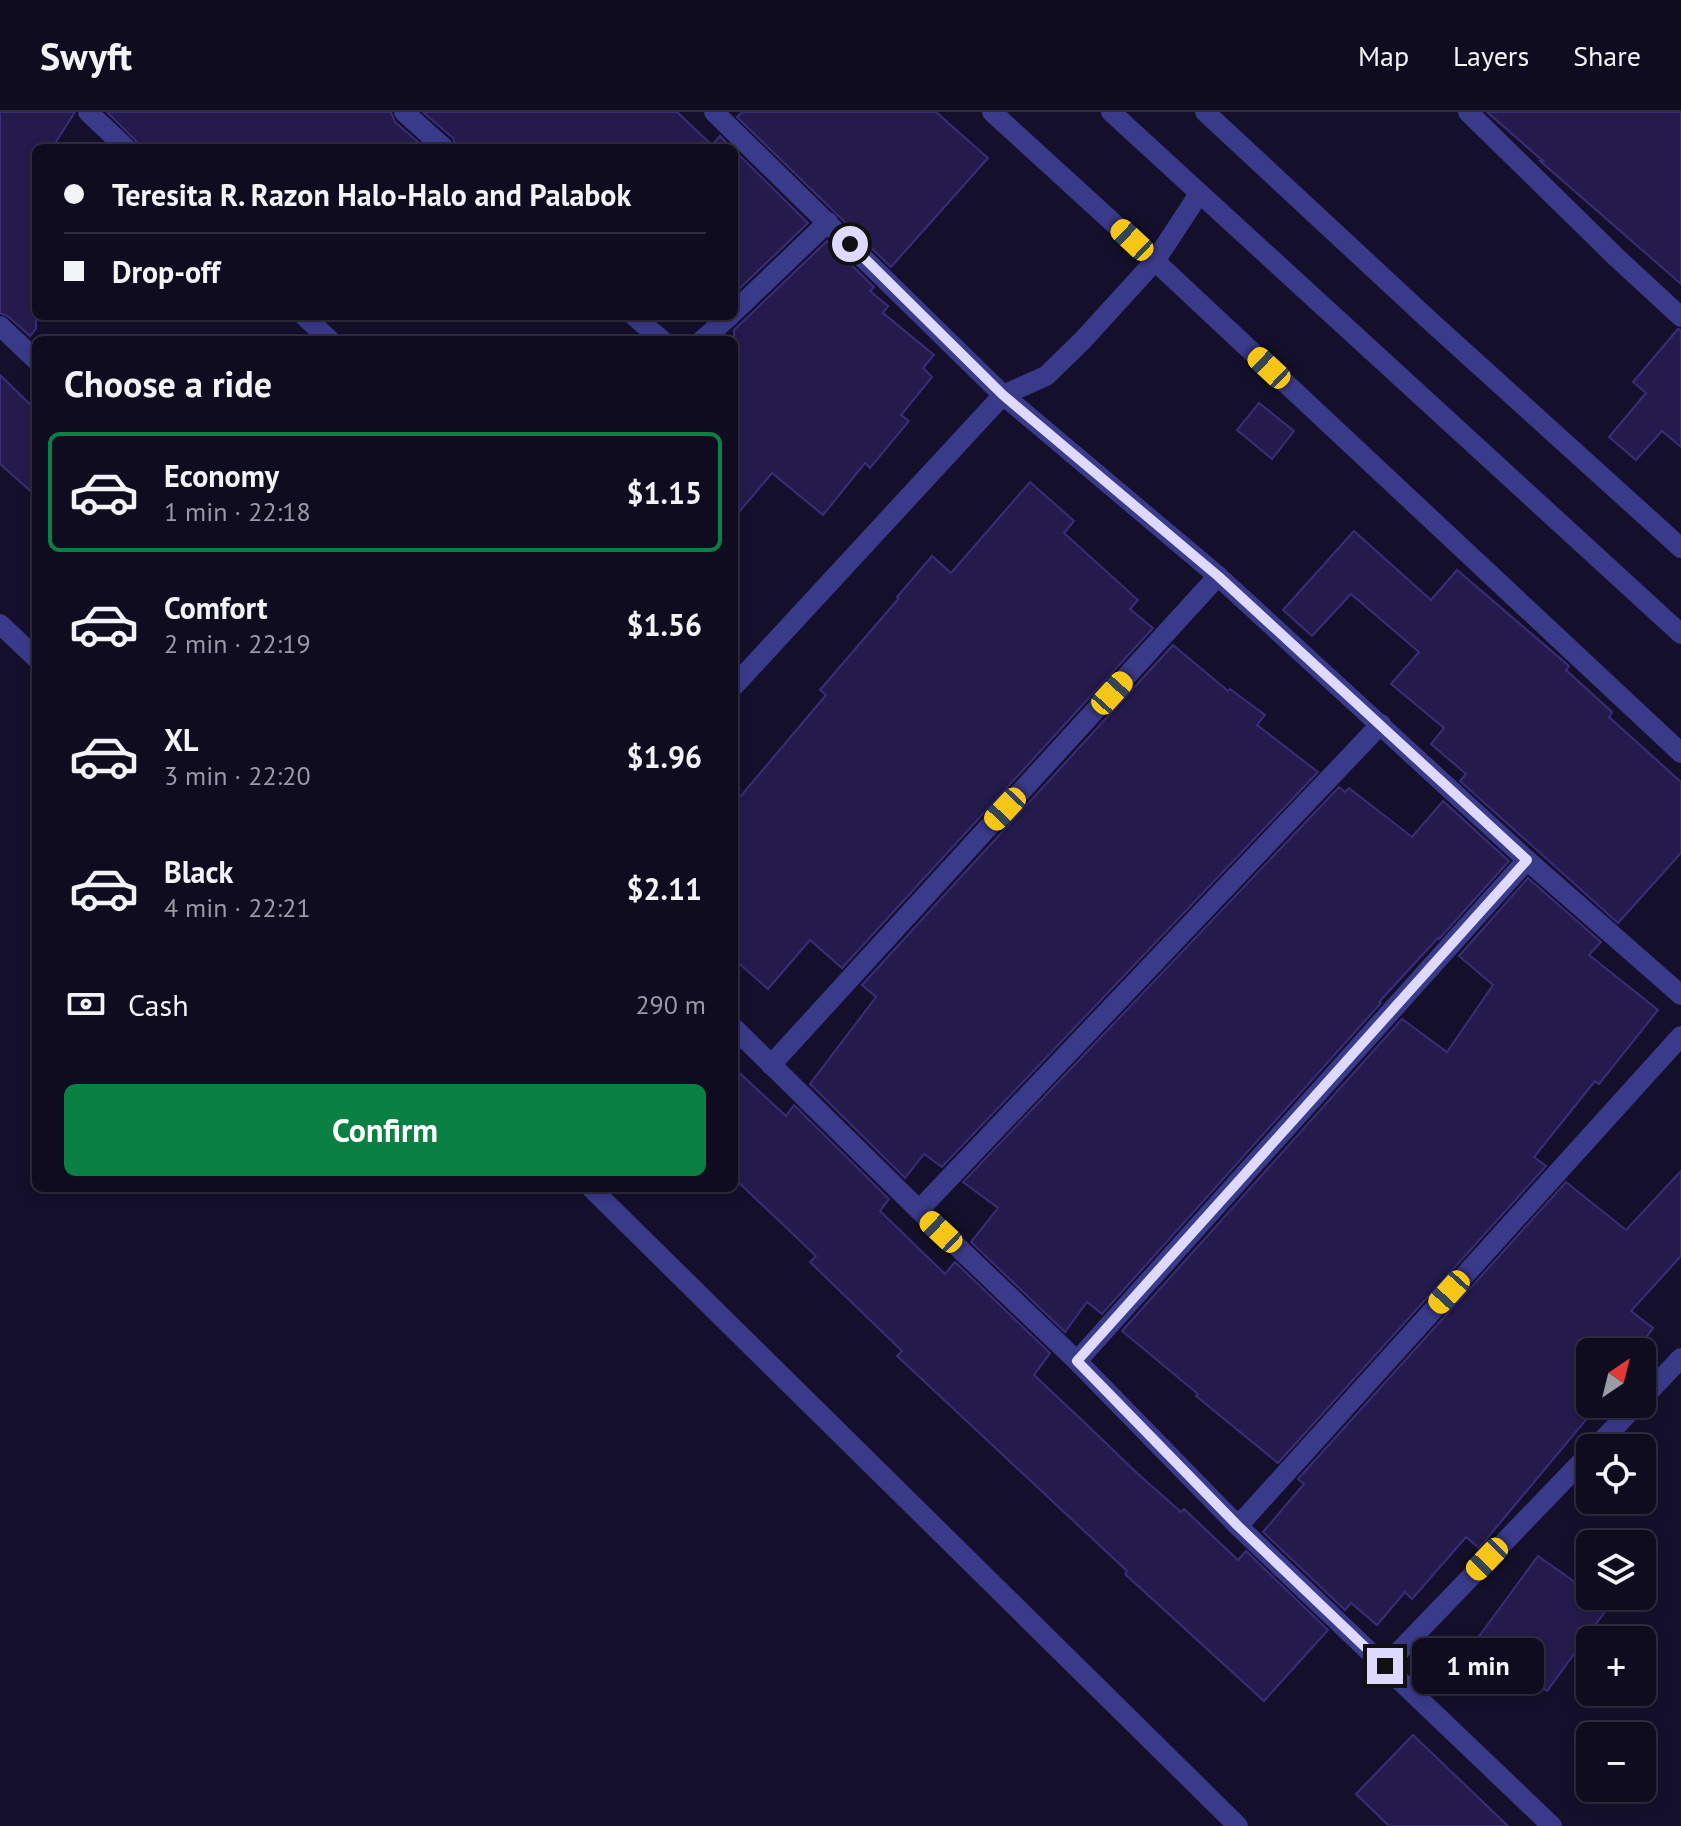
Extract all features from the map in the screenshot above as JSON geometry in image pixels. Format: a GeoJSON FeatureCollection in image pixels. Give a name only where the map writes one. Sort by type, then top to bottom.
{"type":"FeatureCollection","features":[{"type":"Feature","properties":{"kind":"street"},"geometry":{"type":"LineString","coordinates":[[88,112],[122,144]]}},
{"type":"Feature","properties":{"kind":"street"},"geometry":{"type":"LineString","coordinates":[[404,112],[440,144]]}},
{"type":"Feature","properties":{"kind":"street"},"geometry":{"type":"LineString","coordinates":[[714,112],[1003,395],[1218,576],[1527,860],[1681,995]]}},
{"type":"Feature","properties":{"kind":"street"},"geometry":{"type":"LineString","coordinates":[[992,112],[1681,753]]}},
{"type":"Feature","properties":{"kind":"street"},"geometry":{"type":"LineString","coordinates":[[1111,112],[1681,634]]}},
{"type":"Feature","properties":{"kind":"street"},"geometry":{"type":"LineString","coordinates":[[1205,112],[1681,548]]}},
{"type":"Feature","properties":{"kind":"street"},"geometry":{"type":"LineString","coordinates":[[1468,112],[1681,317]]}},
{"type":"Feature","properties":{"kind":"street"},"geometry":{"type":"LineString","coordinates":[[738,682],[1003,395],[1046,376],[1083,340],[1155,261],[1199,194]]}},
{"type":"Feature","properties":{"kind":"street"},"geometry":{"type":"LineString","coordinates":[[738,308],[828,222]]}},
{"type":"Feature","properties":{"kind":"street"},"geometry":{"type":"LineString","coordinates":[[308,320],[326,336]]}},
{"type":"Feature","properties":{"kind":"street"},"geometry":{"type":"LineString","coordinates":[[639,320],[657,336]]}},
{"type":"Feature","properties":{"kind":"street"},"geometry":{"type":"LineString","coordinates":[[707,336],[725,320]]}},
{"type":"Feature","properties":{"kind":"street"},"geometry":{"type":"LineString","coordinates":[[0,326],[32,356]]}},
{"type":"Feature","properties":{"kind":"street"},"geometry":{"type":"LineString","coordinates":[[771,1065],[1218,576]]}},
{"type":"Feature","properties":{"kind":"street"},"geometry":{"type":"LineString","coordinates":[[0,624],[32,654]]}},
{"type":"Feature","properties":{"kind":"street"},"geometry":{"type":"LineString","coordinates":[[919,1210],[1381,724]]}},
{"type":"Feature","properties":{"kind":"street"},"geometry":{"type":"LineString","coordinates":[[1077,1361],[1527,860]]}},
{"type":"Feature","properties":{"kind":"street"},"geometry":{"type":"LineString","coordinates":[[738,1032],[1077,1361],[1238,1526],[1552,1826]]}},
{"type":"Feature","properties":{"kind":"street"},"geometry":{"type":"LineString","coordinates":[[1238,1526],[1681,1036]]}},
{"type":"Feature","properties":{"kind":"street"},"geometry":{"type":"LineString","coordinates":[[595,1192],[1238,1826]]}},
{"type":"Feature","properties":{"kind":"street"},"geometry":{"type":"LineString","coordinates":[[1656,1384],[1681,1358]]}},
{"type":"Feature","properties":{"kind":"street"},"geometry":{"type":"LineString","coordinates":[[1608,1434],[1624,1418]]}},
{"type":"Feature","properties":{"kind":"street"},"geometry":{"type":"LineString","coordinates":[[1385,1666],[1576,1468]]}},
{"type":"Feature","properties":{"kind":"building"},"geometry":{"type":"Polygon","coordinates":[[[0,112],[75,112],[55,144],[32,144],[32,320],[36,320],[36,329],[30,336],[0,313],[0,112]]]}},
{"type":"Feature","properties":{"kind":"building"},"geometry":{"type":"Polygon","coordinates":[[[107,112],[391,112],[395,122],[420,144],[139,144],[107,112]]]}},
{"type":"Feature","properties":{"kind":"building"},"geometry":{"type":"Polygon","coordinates":[[[423,112],[677,112],[711,144],[455,144],[453,138],[423,112]]]}},
{"type":"Feature","properties":{"kind":"building"},"geometry":{"type":"Polygon","coordinates":[[[742,112],[936,112],[988,158],[891,267],[737,117],[742,112]]]}},
{"type":"Feature","properties":{"kind":"building"},"geometry":{"type":"Polygon","coordinates":[[[1487,112],[1681,112],[1681,284],[1540,161],[1543,161],[1487,112]]]}},
{"type":"Feature","properties":{"kind":"building"},"geometry":{"type":"Polygon","coordinates":[[[720,136],[728,144],[713,144],[720,136]]]}},
{"type":"Feature","properties":{"kind":"building"},"geometry":{"type":"Polygon","coordinates":[[[738,154],[808,223],[738,290],[738,154]]]}},
{"type":"Feature","properties":{"kind":"building"},"geometry":{"type":"Polygon","coordinates":[[[827,241],[874,287],[870,291],[888,306],[883,313],[934,355],[923,368],[932,377],[901,415],[909,421],[870,468],[865,463],[823,515],[772,473],[738,513],[738,336],[734,336],[734,330],[827,241]]]}},
{"type":"Feature","properties":{"kind":"building"},"geometry":{"type":"Polygon","coordinates":[[[1678,329],[1681,330],[1681,447],[1662,431],[1636,460],[1609,437],[1646,393],[1633,382],[1678,329]]]}},
{"type":"Feature","properties":{"kind":"building"},"geometry":{"type":"Polygon","coordinates":[[[0,375],[32,406],[32,492],[0,464],[0,375]]]}},
{"type":"Feature","properties":{"kind":"building"},"geometry":{"type":"Polygon","coordinates":[[[1259,403],[1294,431],[1272,459],[1237,430],[1259,403]]]}},
{"type":"Feature","properties":{"kind":"building"},"geometry":{"type":"Polygon","coordinates":[[[1030,482],[1074,521],[1064,533],[1138,600],[1130,609],[1153,628],[842,968],[810,940],[768,989],[738,963],[738,799],[826,695],[820,690],[932,556],[951,573],[1030,482]]]}},
{"type":"Feature","properties":{"kind":"building"},"geometry":{"type":"Polygon","coordinates":[[[1354,531],[1431,600],[1457,570],[1569,666],[1566,670],[1612,712],[1609,717],[1681,782],[1681,853],[1618,923],[1460,781],[1466,774],[1431,744],[1444,728],[1391,684],[1419,652],[1351,594],[1312,636],[1283,610],[1354,531]]]}},
{"type":"Feature","properties":{"kind":"building"},"geometry":{"type":"Polygon","coordinates":[[[1173,645],[1228,691],[1230,689],[1265,715],[1257,725],[1318,772],[942,1167],[924,1154],[905,1178],[810,1084],[876,997],[862,985],[1173,645]]]}},
{"type":"Feature","properties":{"kind":"building"},"geometry":{"type":"Polygon","coordinates":[[[1339,787],[1345,792],[1349,788],[1412,837],[1443,801],[1509,861],[1379,1002],[1102,1314],[1087,1302],[1065,1332],[971,1242],[998,1208],[963,1182],[1339,787]]]}},
{"type":"Feature","properties":{"kind":"building"},"geometry":{"type":"Polygon","coordinates":[[[1528,878],[1601,942],[1589,955],[1658,1010],[1599,1084],[1595,1081],[1534,1157],[1546,1166],[1278,1463],[1122,1331],[1402,1019],[1447,1052],[1493,985],[1459,956],[1528,878]]]}},
{"type":"Feature","properties":{"kind":"building"},"geometry":{"type":"Polygon","coordinates":[[[738,1072],[786,1116],[794,1105],[889,1199],[880,1211],[945,1274],[955,1262],[1050,1353],[1034,1375],[1138,1474],[1181,1512],[1184,1509],[1238,1560],[1246,1551],[1328,1630],[1264,1701],[1125,1574],[1127,1571],[897,1356],[902,1351],[810,1262],[816,1256],[738,1182],[738,1072]]]}},
{"type":"Feature","properties":{"kind":"building"},"geometry":{"type":"Polygon","coordinates":[[[1681,1171],[1681,1256],[1631,1311],[1653,1328],[1646,1338],[1576,1338],[1576,1418],[1587,1418],[1479,1548],[1466,1537],[1412,1599],[1405,1592],[1377,1625],[1351,1603],[1345,1610],[1263,1532],[1304,1484],[1298,1479],[1566,1182],[1626,1230],[1681,1171]]]}},
{"type":"Feature","properties":{"kind":"building"},"geometry":{"type":"Polygon","coordinates":[[[1538,1556],[1576,1583],[1576,1610],[1606,1610],[1595,1626],[1576,1626],[1576,1651],[1547,1691],[1477,1639],[1538,1556]]]}},
{"type":"Feature","properties":{"kind":"building"},"geometry":{"type":"Polygon","coordinates":[[[1413,1735],[1508,1826],[1389,1826],[1356,1794],[1413,1735]]]}},
{"type":"Feature","properties":{"kind":"route"},"geometry":{"type":"LineString","coordinates":[[850,244],[1003,395],[1218,576],[1527,860],[1077,1361],[1238,1526],[1385,1666]]}}]}
